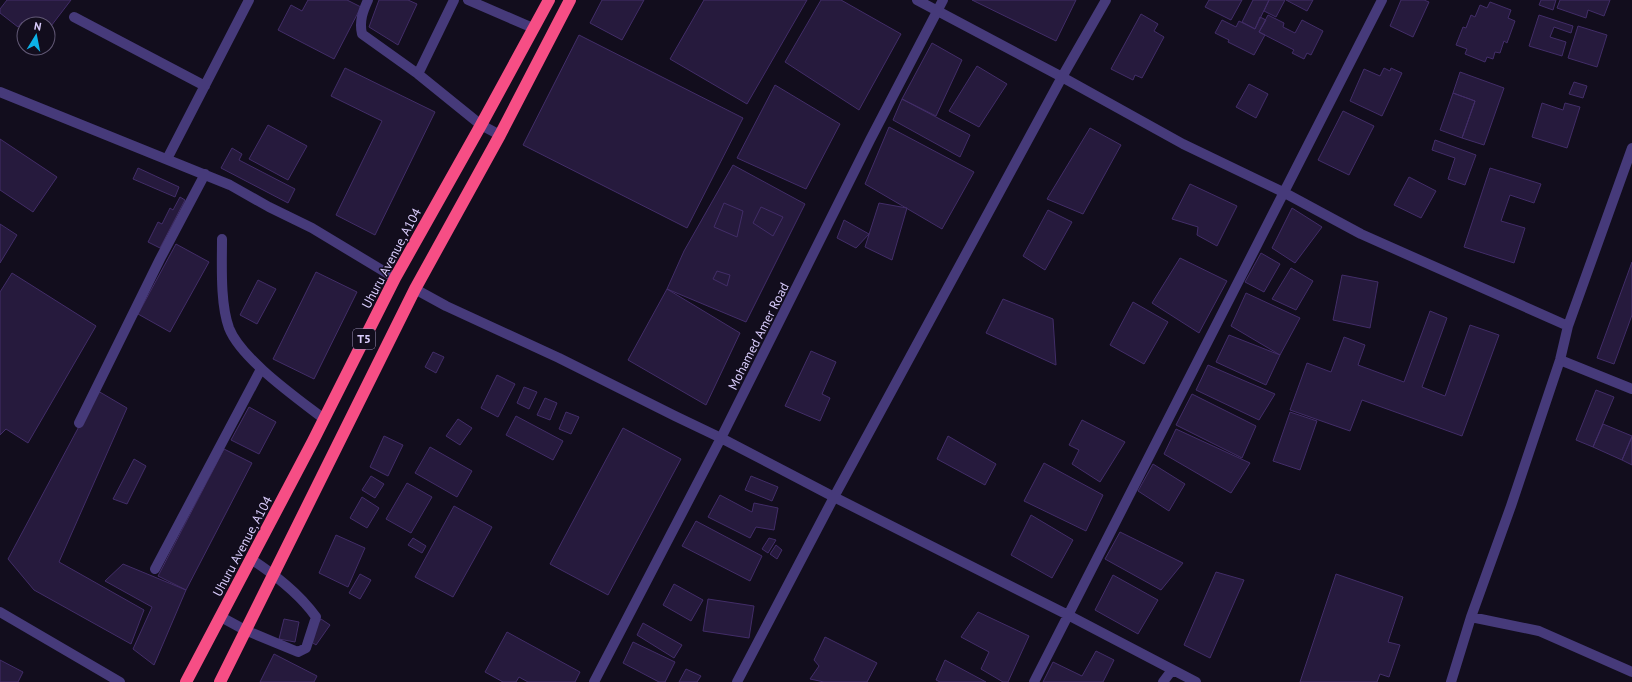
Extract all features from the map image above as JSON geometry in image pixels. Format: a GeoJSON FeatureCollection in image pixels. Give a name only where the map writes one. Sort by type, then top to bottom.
{"type":"FeatureCollection","features":[{"type":"Feature","properties":{"kind":"highway","name":"Uhuru Avenue, A104"},"geometry":{"type":"LineString","coordinates":[[186,682],[324,419],[395,278],[549,0]]}},
{"type":"Feature","properties":{"kind":"highway","name":"T5"},"geometry":{"type":"LineString","coordinates":[[220,682],[415,289],[500,135],[570,0]]}},
{"type":"Feature","properties":{"kind":"street"},"geometry":{"type":"LineString","coordinates":[[167,159],[249,0]]}},
{"type":"Feature","properties":{"kind":"street"},"geometry":{"type":"LineString","coordinates":[[368,0],[363,11],[360,26],[362,34],[418,74],[481,125],[500,135]]}},
{"type":"Feature","properties":{"kind":"street"},"geometry":{"type":"LineString","coordinates":[[418,74],[454,0]]}},
{"type":"Feature","properties":{"kind":"street"},"geometry":{"type":"LineString","coordinates":[[468,0],[534,28]]}},
{"type":"Feature","properties":{"kind":"street"},"geometry":{"type":"LineString","coordinates":[[917,0],[1062,77],[1183,144],[1283,192],[1361,234],[1568,326]]}},
{"type":"Feature","properties":{"kind":"street","name":"Mohamed Amer Road"},"geometry":{"type":"LineString","coordinates":[[594,682],[721,438],[870,140],[943,0]]}},
{"type":"Feature","properties":{"kind":"street"},"geometry":{"type":"LineString","coordinates":[[737,682],[834,497],[1062,77],[1106,0]]}},
{"type":"Feature","properties":{"kind":"street"},"geometry":{"type":"LineString","coordinates":[[1034,682],[1382,0]]}},
{"type":"Feature","properties":{"kind":"street"},"geometry":{"type":"LineString","coordinates":[[74,17],[205,86]]}},
{"type":"Feature","properties":{"kind":"street"},"geometry":{"type":"LineString","coordinates":[[0,92],[75,121],[230,185],[269,207],[312,228],[395,278]]}},
{"type":"Feature","properties":{"kind":"street"},"geometry":{"type":"LineString","coordinates":[[1451,682],[1471,617],[1511,506],[1560,360],[1568,326],[1632,148]]}},
{"type":"Feature","properties":{"kind":"street"},"geometry":{"type":"LineString","coordinates":[[79,423],[160,259],[205,174]]}},
{"type":"Feature","properties":{"kind":"street"},"geometry":{"type":"LineString","coordinates":[[222,239],[223,293],[229,328],[238,342],[261,368],[324,419]]}},
{"type":"Feature","properties":{"kind":"street"},"geometry":{"type":"LineString","coordinates":[[415,289],[446,306],[559,358],[721,438],[1196,682]]}},
{"type":"Feature","properties":{"kind":"street"},"geometry":{"type":"LineString","coordinates":[[1560,360],[1632,389]]}},
{"type":"Feature","properties":{"kind":"street"},"geometry":{"type":"LineString","coordinates":[[155,569],[261,368]]}},
{"type":"Feature","properties":{"kind":"street"},"geometry":{"type":"LineString","coordinates":[[221,617],[245,630],[298,652],[306,648],[316,617],[295,594],[273,574],[251,559]]}},
{"type":"Feature","properties":{"kind":"street"},"geometry":{"type":"LineString","coordinates":[[0,612],[120,682]]}},
{"type":"Feature","properties":{"kind":"street"},"geometry":{"type":"LineString","coordinates":[[1471,617],[1539,631],[1632,672]]}},
{"type":"Feature","properties":{"kind":"street"},"geometry":{"type":"LineString","coordinates":[[1163,682],[1172,670]]}},
{"type":"Feature","properties":{"kind":"building"},"geometry":{"type":"Polygon","coordinates":[[[7,0],[71,0],[56,20],[56,16],[16,16],[16,25],[0,13],[0,9],[7,0]]]}},
{"type":"Feature","properties":{"kind":"building"},"geometry":{"type":"Polygon","coordinates":[[[308,0],[347,0],[361,7],[334,59],[278,30],[291,5],[302,11],[308,0]]]}},
{"type":"Feature","properties":{"kind":"building"},"geometry":{"type":"Polygon","coordinates":[[[379,0],[408,0],[417,4],[398,45],[369,27],[379,0]]]}},
{"type":"Feature","properties":{"kind":"building"},"geometry":{"type":"Polygon","coordinates":[[[602,0],[644,0],[622,40],[590,23],[602,0]]]}},
{"type":"Feature","properties":{"kind":"building"},"geometry":{"type":"Polygon","coordinates":[[[704,0],[807,0],[747,104],[670,59],[704,0]]]}},
{"type":"Feature","properties":{"kind":"building"},"geometry":{"type":"Polygon","coordinates":[[[821,0],[841,0],[901,34],[859,110],[785,62],[821,0]]]}},
{"type":"Feature","properties":{"kind":"building"},"geometry":{"type":"Polygon","coordinates":[[[972,0],[1076,0],[1056,41],[972,0]]]}},
{"type":"Feature","properties":{"kind":"building"},"geometry":{"type":"Polygon","coordinates":[[[1209,0],[1242,0],[1231,20],[1205,7],[1209,0]]]}},
{"type":"Feature","properties":{"kind":"building"},"geometry":{"type":"Polygon","coordinates":[[[1253,0],[1269,0],[1255,29],[1242,22],[1253,0]]]}},
{"type":"Feature","properties":{"kind":"building"},"geometry":{"type":"Polygon","coordinates":[[[1269,0],[1285,0],[1276,17],[1264,11],[1269,0]]]}},
{"type":"Feature","properties":{"kind":"building"},"geometry":{"type":"Polygon","coordinates":[[[1286,0],[1313,0],[1307,11],[1286,0]]]}},
{"type":"Feature","properties":{"kind":"building"},"geometry":{"type":"Polygon","coordinates":[[[1401,0],[1424,0],[1429,2],[1413,37],[1390,26],[1401,0]]]}},
{"type":"Feature","properties":{"kind":"building"},"geometry":{"type":"Polygon","coordinates":[[[1541,0],[1556,0],[1553,10],[1539,5],[1541,0]]]}},
{"type":"Feature","properties":{"kind":"building"},"geometry":{"type":"Polygon","coordinates":[[[1560,0],[1610,0],[1604,16],[1588,10],[1586,18],[1557,8],[1560,0]]]}},
{"type":"Feature","properties":{"kind":"building"},"geometry":{"type":"Polygon","coordinates":[[[1490,2],[1511,10],[1508,18],[1515,21],[1507,43],[1504,41],[1500,53],[1495,52],[1493,59],[1487,57],[1485,62],[1465,54],[1467,49],[1456,45],[1463,27],[1466,28],[1471,15],[1475,17],[1480,5],[1487,8],[1490,2]]]}},
{"type":"Feature","properties":{"kind":"building"},"geometry":{"type":"Polygon","coordinates":[[[1141,14],[1158,24],[1154,31],[1164,37],[1142,78],[1135,75],[1133,80],[1111,69],[1141,14]]]}},
{"type":"Feature","properties":{"kind":"building"},"geometry":{"type":"Polygon","coordinates":[[[1268,15],[1284,23],[1283,27],[1295,33],[1302,20],[1323,31],[1311,55],[1307,53],[1304,59],[1292,53],[1294,50],[1259,32],[1268,15]]]}},
{"type":"Feature","properties":{"kind":"building"},"geometry":{"type":"Polygon","coordinates":[[[1539,15],[1573,26],[1571,33],[1554,27],[1550,37],[1566,42],[1562,56],[1529,46],[1539,15]]]}},
{"type":"Feature","properties":{"kind":"building"},"geometry":{"type":"Polygon","coordinates":[[[1260,17],[1266,20],[1259,32],[1265,35],[1254,55],[1228,42],[1229,40],[1215,33],[1222,20],[1236,27],[1239,21],[1255,29],[1260,17]]]}},
{"type":"Feature","properties":{"kind":"building"},"geometry":{"type":"Polygon","coordinates":[[[1578,26],[1607,35],[1597,67],[1568,58],[1578,26]]]}},
{"type":"Feature","properties":{"kind":"building"},"geometry":{"type":"Polygon","coordinates":[[[579,35],[743,118],[687,228],[523,145],[579,35]]]}},
{"type":"Feature","properties":{"kind":"building"},"geometry":{"type":"Polygon","coordinates":[[[932,43],[962,60],[936,116],[902,99],[932,43]]]}},
{"type":"Feature","properties":{"kind":"building"},"geometry":{"type":"Polygon","coordinates":[[[977,66],[1007,84],[979,127],[949,111],[977,66]]]}},
{"type":"Feature","properties":{"kind":"building"},"geometry":{"type":"Polygon","coordinates":[[[345,68],[435,112],[375,235],[336,215],[382,121],[331,96],[345,68]]]}},
{"type":"Feature","properties":{"kind":"building"},"geometry":{"type":"Polygon","coordinates":[[[1384,68],[1390,71],[1391,68],[1402,73],[1382,116],[1350,101],[1364,69],[1380,76],[1384,68]]]}},
{"type":"Feature","properties":{"kind":"building"},"geometry":{"type":"Polygon","coordinates":[[[1460,72],[1504,88],[1484,145],[1462,138],[1475,101],[1453,93],[1460,72]]]}},
{"type":"Feature","properties":{"kind":"building"},"geometry":{"type":"Polygon","coordinates":[[[1574,82],[1587,86],[1583,98],[1569,94],[1574,82]]]}},
{"type":"Feature","properties":{"kind":"building"},"geometry":{"type":"Polygon","coordinates":[[[1249,84],[1268,94],[1256,118],[1236,107],[1249,84]]]}},
{"type":"Feature","properties":{"kind":"building"},"geometry":{"type":"Polygon","coordinates":[[[775,85],[840,124],[806,189],[737,158],[775,85]]]}},
{"type":"Feature","properties":{"kind":"building"},"geometry":{"type":"Polygon","coordinates":[[[1453,93],[1475,101],[1462,138],[1440,130],[1453,93]]]}},
{"type":"Feature","properties":{"kind":"building"},"geometry":{"type":"Polygon","coordinates":[[[902,99],[970,135],[960,157],[893,120],[902,99]]]}},
{"type":"Feature","properties":{"kind":"building"},"geometry":{"type":"Polygon","coordinates":[[[1542,103],[1563,110],[1565,103],[1580,107],[1567,148],[1532,137],[1542,103]]]}},
{"type":"Feature","properties":{"kind":"building"},"geometry":{"type":"Polygon","coordinates":[[[1343,111],[1374,126],[1349,175],[1318,160],[1343,111]]]}},
{"type":"Feature","properties":{"kind":"building"},"geometry":{"type":"Polygon","coordinates":[[[268,125],[307,146],[288,180],[249,159],[268,125]]]}},
{"type":"Feature","properties":{"kind":"building"},"geometry":{"type":"Polygon","coordinates":[[[889,127],[974,172],[942,229],[865,184],[889,127]]]}},
{"type":"Feature","properties":{"kind":"building"},"geometry":{"type":"Polygon","coordinates":[[[1090,128],[1121,145],[1083,214],[1047,199],[1090,128]]]}},
{"type":"Feature","properties":{"kind":"building"},"geometry":{"type":"Polygon","coordinates":[[[0,139],[57,177],[33,212],[0,190],[0,139]]]}},
{"type":"Feature","properties":{"kind":"building"},"geometry":{"type":"Polygon","coordinates":[[[1435,140],[1476,155],[1465,185],[1448,179],[1455,158],[1432,150],[1435,140]]]}},
{"type":"Feature","properties":{"kind":"building"},"geometry":{"type":"Polygon","coordinates":[[[232,148],[242,154],[239,160],[295,189],[288,203],[221,168],[232,148]]]}},
{"type":"Feature","properties":{"kind":"building"},"geometry":{"type":"Polygon","coordinates":[[[733,165],[805,204],[746,322],[667,289],[684,251],[733,165]]]}},
{"type":"Feature","properties":{"kind":"building"},"geometry":{"type":"Polygon","coordinates":[[[138,168],[179,187],[175,197],[133,179],[138,168]]]}},
{"type":"Feature","properties":{"kind":"building"},"geometry":{"type":"Polygon","coordinates":[[[1490,168],[1541,184],[1534,203],[1510,195],[1501,221],[1525,228],[1514,263],[1464,247],[1490,168]]]}},
{"type":"Feature","properties":{"kind":"building"},"geometry":{"type":"Polygon","coordinates":[[[1409,177],[1436,191],[1421,218],[1394,205],[1409,177]]]}},
{"type":"Feature","properties":{"kind":"building"},"geometry":{"type":"Polygon","coordinates":[[[1190,184],[1237,206],[1217,246],[1197,235],[1198,227],[1172,219],[1190,184]]]}},
{"type":"Feature","properties":{"kind":"building"},"geometry":{"type":"Polygon","coordinates":[[[180,197],[185,200],[160,248],[148,242],[158,222],[162,224],[170,208],[173,210],[180,197]]]}},
{"type":"Feature","properties":{"kind":"building"},"geometry":{"type":"Polygon","coordinates":[[[724,203],[743,211],[737,237],[714,227],[724,203]]]}},
{"type":"Feature","properties":{"kind":"building"},"geometry":{"type":"Polygon","coordinates":[[[879,203],[907,208],[892,260],[865,247],[879,203]]]}},
{"type":"Feature","properties":{"kind":"building"},"geometry":{"type":"Polygon","coordinates":[[[761,207],[783,217],[773,236],[753,223],[761,207]]]}},
{"type":"Feature","properties":{"kind":"building"},"geometry":{"type":"Polygon","coordinates":[[[1292,208],[1322,227],[1295,263],[1272,248],[1292,208]]]}},
{"type":"Feature","properties":{"kind":"building"},"geometry":{"type":"Polygon","coordinates":[[[1048,210],[1072,222],[1045,270],[1023,256],[1048,210]]]}},
{"type":"Feature","properties":{"kind":"building"},"geometry":{"type":"Polygon","coordinates":[[[844,220],[869,234],[856,248],[837,238],[844,220]]]}},
{"type":"Feature","properties":{"kind":"building"},"geometry":{"type":"Polygon","coordinates":[[[0,224],[17,235],[0,263],[0,224]]]}},
{"type":"Feature","properties":{"kind":"building"},"geometry":{"type":"Polygon","coordinates":[[[176,244],[209,262],[170,332],[138,314],[176,244]]]}},
{"type":"Feature","properties":{"kind":"building"},"geometry":{"type":"Polygon","coordinates":[[[1261,253],[1280,264],[1264,292],[1245,282],[1261,253]]]}},
{"type":"Feature","properties":{"kind":"building"},"geometry":{"type":"Polygon","coordinates":[[[1180,258],[1227,281],[1199,333],[1152,303],[1180,258]]]}},
{"type":"Feature","properties":{"kind":"building"},"geometry":{"type":"Polygon","coordinates":[[[1632,262],[1632,315],[1614,364],[1597,358],[1632,262]]]}},
{"type":"Feature","properties":{"kind":"building"},"geometry":{"type":"Polygon","coordinates":[[[1291,268],[1313,281],[1296,310],[1272,299],[1291,268]]]}},
{"type":"Feature","properties":{"kind":"building"},"geometry":{"type":"Polygon","coordinates":[[[717,271],[730,275],[727,286],[713,279],[717,271]]]}},
{"type":"Feature","properties":{"kind":"building"},"geometry":{"type":"Polygon","coordinates":[[[316,272],[357,292],[314,379],[273,359],[316,272]]]}},
{"type":"Feature","properties":{"kind":"building"},"geometry":{"type":"Polygon","coordinates":[[[12,273],[96,326],[28,443],[6,429],[0,435],[0,292],[12,273]]]}},
{"type":"Feature","properties":{"kind":"building"},"geometry":{"type":"Polygon","coordinates":[[[1342,275],[1378,282],[1370,328],[1333,320],[1342,275]]]}},
{"type":"Feature","properties":{"kind":"building"},"geometry":{"type":"Polygon","coordinates":[[[258,280],[276,289],[257,324],[240,315],[258,280]]]}},
{"type":"Feature","properties":{"kind":"building"},"geometry":{"type":"Polygon","coordinates":[[[667,289],[740,333],[706,405],[628,360],[667,289]]]}},
{"type":"Feature","properties":{"kind":"building"},"geometry":{"type":"Polygon","coordinates":[[[1246,293],[1300,318],[1280,355],[1231,326],[1246,293]]]}},
{"type":"Feature","properties":{"kind":"building"},"geometry":{"type":"Polygon","coordinates":[[[1003,299],[1053,319],[1056,365],[986,333],[1003,299]]]}},
{"type":"Feature","properties":{"kind":"building"},"geometry":{"type":"Polygon","coordinates":[[[1133,302],[1168,322],[1144,364],[1110,345],[1133,302]]]}},
{"type":"Feature","properties":{"kind":"building"},"geometry":{"type":"Polygon","coordinates":[[[1430,311],[1447,318],[1422,387],[1445,396],[1470,325],[1499,335],[1462,436],[1362,400],[1350,431],[1290,410],[1307,363],[1331,372],[1344,337],[1365,345],[1358,365],[1404,382],[1430,311]]]}},
{"type":"Feature","properties":{"kind":"building"},"geometry":{"type":"Polygon","coordinates":[[[1229,335],[1280,355],[1266,385],[1216,362],[1229,335]]]}},
{"type":"Feature","properties":{"kind":"building"},"geometry":{"type":"Polygon","coordinates":[[[811,351],[836,362],[822,394],[830,398],[820,421],[785,406],[811,351]]]}},
{"type":"Feature","properties":{"kind":"building"},"geometry":{"type":"Polygon","coordinates":[[[433,352],[444,357],[436,373],[425,367],[433,352]]]}},
{"type":"Feature","properties":{"kind":"building"},"geometry":{"type":"Polygon","coordinates":[[[1208,365],[1275,394],[1259,420],[1196,390],[1208,365]]]}},
{"type":"Feature","properties":{"kind":"building"},"geometry":{"type":"Polygon","coordinates":[[[497,375],[515,384],[498,417],[481,408],[497,375]]]}},
{"type":"Feature","properties":{"kind":"building"},"geometry":{"type":"Polygon","coordinates":[[[524,387],[537,392],[529,409],[517,403],[524,387]]]}},
{"type":"Feature","properties":{"kind":"building"},"geometry":{"type":"Polygon","coordinates":[[[1596,390],[1614,397],[1593,447],[1576,440],[1596,390]]]}},
{"type":"Feature","properties":{"kind":"building"},"geometry":{"type":"Polygon","coordinates":[[[98,391],[127,408],[59,562],[144,610],[131,644],[34,590],[8,559],[98,391]]]}},
{"type":"Feature","properties":{"kind":"building"},"geometry":{"type":"Polygon","coordinates":[[[1192,394],[1256,426],[1242,458],[1176,425],[1192,394]]]}},
{"type":"Feature","properties":{"kind":"building"},"geometry":{"type":"Polygon","coordinates":[[[545,398],[557,403],[550,420],[537,415],[545,398]]]}},
{"type":"Feature","properties":{"kind":"building"},"geometry":{"type":"Polygon","coordinates":[[[249,407],[276,422],[259,454],[231,440],[249,407]]]}},
{"type":"Feature","properties":{"kind":"building"},"geometry":{"type":"Polygon","coordinates":[[[566,412],[579,417],[571,434],[559,429],[566,412]]]}},
{"type":"Feature","properties":{"kind":"building"},"geometry":{"type":"Polygon","coordinates":[[[1290,412],[1317,421],[1300,470],[1273,461],[1290,412]]]}},
{"type":"Feature","properties":{"kind":"building"},"geometry":{"type":"Polygon","coordinates":[[[516,416],[563,441],[553,460],[506,435],[516,416]]]}},
{"type":"Feature","properties":{"kind":"building"},"geometry":{"type":"Polygon","coordinates":[[[458,419],[472,428],[460,445],[446,436],[458,419]]]}},
{"type":"Feature","properties":{"kind":"building"},"geometry":{"type":"Polygon","coordinates":[[[1082,420],[1125,442],[1100,482],[1072,464],[1079,450],[1069,445],[1082,420]]]}},
{"type":"Feature","properties":{"kind":"building"},"geometry":{"type":"Polygon","coordinates":[[[1603,424],[1632,436],[1622,460],[1593,447],[1603,424]]]}},
{"type":"Feature","properties":{"kind":"building"},"geometry":{"type":"Polygon","coordinates":[[[623,428],[681,459],[608,595],[550,564],[623,428]]]}},
{"type":"Feature","properties":{"kind":"building"},"geometry":{"type":"Polygon","coordinates":[[[1176,429],[1250,463],[1231,493],[1164,454],[1176,429]]]}},
{"type":"Feature","properties":{"kind":"building"},"geometry":{"type":"Polygon","coordinates":[[[384,436],[403,445],[388,476],[370,467],[384,436]]]}},
{"type":"Feature","properties":{"kind":"building"},"geometry":{"type":"Polygon","coordinates":[[[948,436],[996,464],[985,485],[937,459],[948,436]]]}},
{"type":"Feature","properties":{"kind":"building"},"geometry":{"type":"Polygon","coordinates":[[[1632,437],[1632,465],[1622,460],[1632,437]]]}},
{"type":"Feature","properties":{"kind":"building"},"geometry":{"type":"Polygon","coordinates":[[[430,447],[472,471],[457,497],[415,473],[430,447]]]}},
{"type":"Feature","properties":{"kind":"building"},"geometry":{"type":"Polygon","coordinates":[[[224,449],[252,463],[186,590],[158,576],[224,449]]]}},
{"type":"Feature","properties":{"kind":"building"},"geometry":{"type":"Polygon","coordinates":[[[134,459],[146,466],[127,504],[113,499],[134,459]]]}},
{"type":"Feature","properties":{"kind":"building"},"geometry":{"type":"Polygon","coordinates":[[[1044,463],[1103,495],[1086,531],[1024,501],[1044,463]]]}},
{"type":"Feature","properties":{"kind":"building"},"geometry":{"type":"Polygon","coordinates":[[[1153,464],[1185,484],[1169,511],[1138,491],[1153,464]]]}},
{"type":"Feature","properties":{"kind":"building"},"geometry":{"type":"Polygon","coordinates":[[[371,476],[384,484],[375,498],[362,490],[371,476]]]}},
{"type":"Feature","properties":{"kind":"building"},"geometry":{"type":"Polygon","coordinates":[[[751,476],[778,487],[772,501],[745,490],[751,476]]]}},
{"type":"Feature","properties":{"kind":"building"},"geometry":{"type":"Polygon","coordinates":[[[407,483],[432,497],[411,533],[386,519],[407,483]]]}},
{"type":"Feature","properties":{"kind":"building"},"geometry":{"type":"Polygon","coordinates":[[[720,495],[752,512],[754,503],[778,508],[774,530],[756,527],[750,538],[708,517],[720,495]]]}},
{"type":"Feature","properties":{"kind":"building"},"geometry":{"type":"Polygon","coordinates":[[[362,497],[379,508],[367,528],[350,518],[362,497]]]}},
{"type":"Feature","properties":{"kind":"building"},"geometry":{"type":"Polygon","coordinates":[[[454,506],[492,527],[453,597],[415,577],[454,506]]]}},
{"type":"Feature","properties":{"kind":"building"},"geometry":{"type":"Polygon","coordinates":[[[1031,515],[1073,540],[1052,578],[1011,555],[1031,515]]]}},
{"type":"Feature","properties":{"kind":"building"},"geometry":{"type":"Polygon","coordinates":[[[696,521],[762,556],[750,581],[682,546],[696,521]]]}},
{"type":"Feature","properties":{"kind":"building"},"geometry":{"type":"Polygon","coordinates":[[[1120,532],[1183,563],[1161,590],[1105,559],[1120,532]]]}},
{"type":"Feature","properties":{"kind":"building"},"geometry":{"type":"Polygon","coordinates":[[[336,535],[365,548],[348,587],[319,573],[336,535]]]}},
{"type":"Feature","properties":{"kind":"building"},"geometry":{"type":"Polygon","coordinates":[[[413,538],[426,546],[422,553],[408,545],[413,538]]]}},
{"type":"Feature","properties":{"kind":"building"},"geometry":{"type":"Polygon","coordinates":[[[769,538],[776,540],[768,553],[762,549],[769,538]]]}},
{"type":"Feature","properties":{"kind":"building"},"geometry":{"type":"Polygon","coordinates":[[[776,545],[782,550],[777,559],[770,554],[776,545]]]}},
{"type":"Feature","properties":{"kind":"building"},"geometry":{"type":"Polygon","coordinates":[[[123,564],[186,590],[154,665],[133,649],[152,607],[105,581],[123,564]]]}},
{"type":"Feature","properties":{"kind":"building"},"geometry":{"type":"Polygon","coordinates":[[[1216,572],[1244,580],[1210,658],[1184,645],[1216,572]]]}},
{"type":"Feature","properties":{"kind":"building"},"geometry":{"type":"Polygon","coordinates":[[[360,574],[371,580],[360,599],[349,593],[360,574]]]}},
{"type":"Feature","properties":{"kind":"building"},"geometry":{"type":"Polygon","coordinates":[[[1336,574],[1403,597],[1388,642],[1400,645],[1389,677],[1380,674],[1377,682],[1300,682],[1336,574]]]}},
{"type":"Feature","properties":{"kind":"building"},"geometry":{"type":"Polygon","coordinates":[[[1113,575],[1158,600],[1138,634],[1095,610],[1113,575]]]}},
{"type":"Feature","properties":{"kind":"building"},"geometry":{"type":"Polygon","coordinates":[[[674,584],[703,600],[691,621],[663,605],[674,584]]]}},
{"type":"Feature","properties":{"kind":"building"},"geometry":{"type":"Polygon","coordinates":[[[708,599],[754,606],[749,638],[703,631],[708,599]]]}},
{"type":"Feature","properties":{"kind":"building"},"geometry":{"type":"Polygon","coordinates":[[[978,612],[1029,636],[1008,682],[1003,682],[981,669],[989,652],[961,637],[978,612]]]}},
{"type":"Feature","properties":{"kind":"building"},"geometry":{"type":"Polygon","coordinates":[[[284,619],[299,622],[295,642],[279,639],[284,619]]]}},
{"type":"Feature","properties":{"kind":"building"},"geometry":{"type":"Polygon","coordinates":[[[321,619],[330,625],[316,645],[307,639],[321,619]]]}},
{"type":"Feature","properties":{"kind":"building"},"geometry":{"type":"Polygon","coordinates":[[[643,623],[682,645],[674,658],[637,635],[643,623]]]}},
{"type":"Feature","properties":{"kind":"building"},"geometry":{"type":"Polygon","coordinates":[[[507,632],[580,672],[575,682],[528,682],[519,677],[516,682],[503,682],[485,672],[507,632]]]}},
{"type":"Feature","properties":{"kind":"building"},"geometry":{"type":"Polygon","coordinates":[[[825,637],[877,663],[867,682],[824,682],[810,679],[819,666],[814,660],[825,637]]]}},
{"type":"Feature","properties":{"kind":"building"},"geometry":{"type":"Polygon","coordinates":[[[633,642],[675,662],[665,682],[659,682],[623,663],[633,642]]]}},
{"type":"Feature","properties":{"kind":"building"},"geometry":{"type":"Polygon","coordinates":[[[1096,651],[1114,660],[1103,682],[1043,682],[1053,662],[1082,676],[1096,651]]]}},
{"type":"Feature","properties":{"kind":"building"},"geometry":{"type":"Polygon","coordinates":[[[274,654],[317,676],[314,682],[260,682],[274,654]]]}},
{"type":"Feature","properties":{"kind":"building"},"geometry":{"type":"Polygon","coordinates":[[[0,660],[23,672],[18,682],[0,682],[0,660]]]}},
{"type":"Feature","properties":{"kind":"building"},"geometry":{"type":"Polygon","coordinates":[[[945,660],[986,682],[940,682],[936,680],[945,660]]]}},
{"type":"Feature","properties":{"kind":"building"},"geometry":{"type":"Polygon","coordinates":[[[686,669],[701,676],[697,682],[679,682],[686,669]]]}}]}
